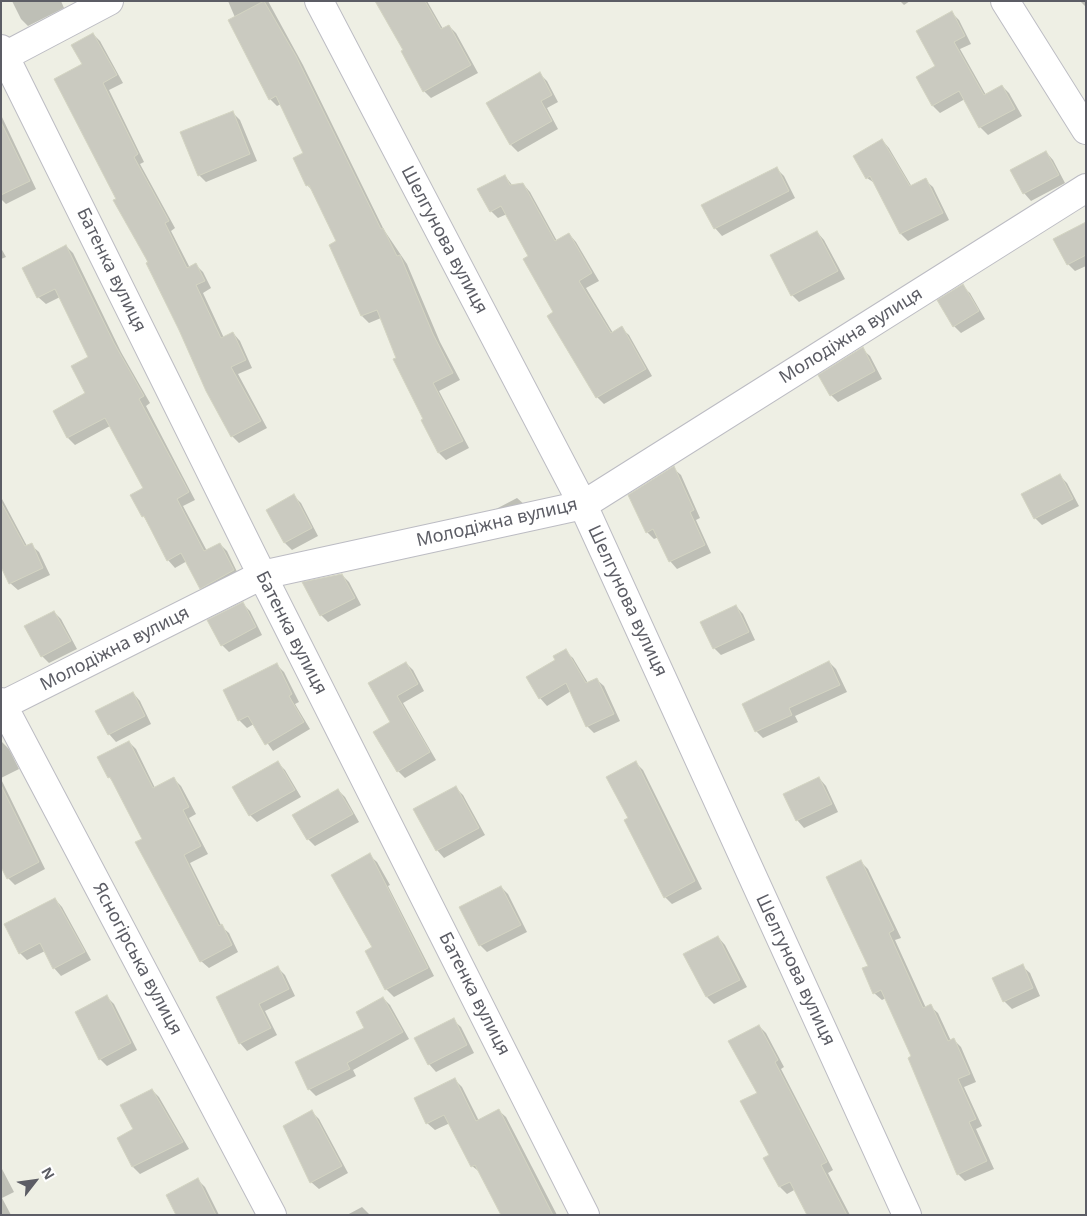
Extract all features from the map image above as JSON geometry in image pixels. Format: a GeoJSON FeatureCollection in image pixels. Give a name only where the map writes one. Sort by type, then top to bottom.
{"type":"FeatureCollection","features":[{"type":"Feature","properties":{"kind":"street"},"geometry":{"type":"LineString","coordinates":[[2,54],[110,1]]}},
{"type":"Feature","properties":{"kind":"street","name":"Шелгунова вулиця"},"geometry":{"type":"LineString","coordinates":[[319,1],[583,505],[907,1215]]}},
{"type":"Feature","properties":{"kind":"street"},"geometry":{"type":"LineString","coordinates":[[1006,1],[1086,130]]}},
{"type":"Feature","properties":{"kind":"street","name":"Батенка вулиця"},"geometry":{"type":"LineString","coordinates":[[2,54],[585,1215]]}},
{"type":"Feature","properties":{"kind":"street","name":"Молодіжна вулиця"},"geometry":{"type":"LineString","coordinates":[[2,704],[262,575],[583,505],[1086,188]]}},
{"type":"Feature","properties":{"kind":"street","name":"Ясногірська вулиця"},"geometry":{"type":"LineString","coordinates":[[2,704],[272,1215]]}},
{"type":"Feature","properties":{"kind":"building"},"geometry":{"type":"Polygon","coordinates":[[[264,1],[296,56],[381,229],[383,228],[397,256],[400,255],[433,334],[453,373],[433,383],[463,441],[438,453],[393,359],[396,358],[377,310],[361,316],[329,245],[336,241],[309,185],[306,186],[293,158],[303,153],[276,96],[269,100],[228,20],[264,1]]]}},
{"type":"Feature","properties":{"kind":"building"},"geometry":{"type":"Polygon","coordinates":[[[375,1],[425,1],[441,29],[449,25],[471,65],[423,92],[401,51],[403,50],[375,1]]]}},
{"type":"Feature","properties":{"kind":"building"},"geometry":{"type":"Polygon","coordinates":[[[952,11],[965,36],[954,42],[984,95],[1002,85],[1015,109],[979,128],[959,91],[932,106],[916,77],[935,66],[916,31],[952,11]]]}},
{"type":"Feature","properties":{"kind":"building"},"geometry":{"type":"Polygon","coordinates":[[[93,33],[117,75],[103,83],[138,154],[134,157],[169,221],[165,223],[187,268],[196,263],[205,281],[196,285],[221,338],[233,332],[246,360],[231,367],[261,421],[231,437],[206,391],[146,263],[148,262],[113,200],[116,199],[54,79],[82,64],[71,45],[93,33]]]}},
{"type":"Feature","properties":{"kind":"building"},"geometry":{"type":"Polygon","coordinates":[[[540,72],[552,95],[541,101],[552,121],[510,145],[486,103],[540,72]]]}},
{"type":"Feature","properties":{"kind":"building"},"geometry":{"type":"Polygon","coordinates":[[[233,111],[250,154],[198,176],[180,132],[233,111]]]}},
{"type":"Feature","properties":{"kind":"building"},"geometry":{"type":"Polygon","coordinates":[[[1,122],[30,181],[1,195],[1,122]]]}},
{"type":"Feature","properties":{"kind":"building"},"geometry":{"type":"Polygon","coordinates":[[[882,139],[910,186],[926,178],[943,213],[900,234],[870,176],[866,179],[853,156],[882,139]]]}},
{"type":"Feature","properties":{"kind":"building"},"geometry":{"type":"Polygon","coordinates":[[[1046,151],[1059,175],[1023,194],[1010,170],[1046,151]]]}},
{"type":"Feature","properties":{"kind":"building"},"geometry":{"type":"Polygon","coordinates":[[[777,167],[789,191],[714,229],[701,205],[777,167]]]}},
{"type":"Feature","properties":{"kind":"building"},"geometry":{"type":"Polygon","coordinates":[[[505,175],[510,185],[523,183],[555,241],[569,233],[592,273],[579,281],[611,333],[622,326],[646,369],[596,398],[547,316],[553,312],[523,259],[528,256],[501,206],[490,212],[477,189],[505,175]]]}},
{"type":"Feature","properties":{"kind":"building"},"geometry":{"type":"Polygon","coordinates":[[[1086,222],[1086,255],[1067,265],[1053,239],[1086,222]]]}},
{"type":"Feature","properties":{"kind":"building"},"geometry":{"type":"Polygon","coordinates":[[[817,231],[838,271],[791,296],[770,255],[817,231]]]}},
{"type":"Feature","properties":{"kind":"building"},"geometry":{"type":"Polygon","coordinates":[[[66,245],[114,343],[144,396],[139,399],[189,492],[177,499],[204,551],[220,543],[234,570],[200,589],[181,553],[167,561],[144,516],[142,517],[130,495],[143,488],[105,418],[67,438],[53,411],[85,393],[71,366],[88,357],[55,289],[37,298],[22,268],[66,245]]]}},
{"type":"Feature","properties":{"kind":"building"},"geometry":{"type":"Polygon","coordinates":[[[963,284],[979,311],[953,327],[937,300],[963,284]]]}},
{"type":"Feature","properties":{"kind":"building"},"geometry":{"type":"Polygon","coordinates":[[[863,347],[875,371],[830,396],[818,375],[863,347]]]}},
{"type":"Feature","properties":{"kind":"building"},"geometry":{"type":"Polygon","coordinates":[[[674,466],[694,510],[690,512],[705,545],[669,562],[653,529],[646,533],[628,495],[674,466]]]}},
{"type":"Feature","properties":{"kind":"building"},"geometry":{"type":"Polygon","coordinates":[[[1060,474],[1073,499],[1034,519],[1021,494],[1060,474]]]}},
{"type":"Feature","properties":{"kind":"building"},"geometry":{"type":"Polygon","coordinates":[[[294,494],[312,528],[284,543],[266,510],[294,494]]]}},
{"type":"Feature","properties":{"kind":"building"},"geometry":{"type":"Polygon","coordinates":[[[1,502],[25,546],[32,543],[43,568],[9,584],[1,567],[1,502]]]}},
{"type":"Feature","properties":{"kind":"building"},"geometry":{"type":"Polygon","coordinates":[[[342,574],[355,598],[320,616],[302,582],[342,574]]]}},
{"type":"Feature","properties":{"kind":"building"},"geometry":{"type":"Polygon","coordinates":[[[243,602],[256,627],[221,646],[207,620],[243,602]]]}},
{"type":"Feature","properties":{"kind":"building"},"geometry":{"type":"Polygon","coordinates":[[[736,605],[749,632],[713,649],[700,622],[736,605]]]}},
{"type":"Feature","properties":{"kind":"building"},"geometry":{"type":"Polygon","coordinates":[[[54,611],[71,641],[41,657],[24,626],[54,611]]]}},
{"type":"Feature","properties":{"kind":"building"},"geometry":{"type":"Polygon","coordinates":[[[566,649],[586,683],[597,678],[614,714],[586,727],[566,683],[539,699],[526,677],[555,660],[553,656],[566,649]]]}},
{"type":"Feature","properties":{"kind":"building"},"geometry":{"type":"Polygon","coordinates":[[[829,661],[840,685],[789,708],[792,715],[755,732],[742,704],[829,661]]]}},
{"type":"Feature","properties":{"kind":"building"},"geometry":{"type":"Polygon","coordinates":[[[406,662],[418,684],[397,696],[430,752],[397,772],[373,732],[390,722],[368,683],[406,662]]]}},
{"type":"Feature","properties":{"kind":"building"},"geometry":{"type":"Polygon","coordinates":[[[277,663],[292,694],[289,696],[304,722],[265,745],[248,716],[238,721],[223,690],[277,663]]]}},
{"type":"Feature","properties":{"kind":"building"},"geometry":{"type":"Polygon","coordinates":[[[133,692],[145,716],[108,735],[95,711],[133,692]]]}},
{"type":"Feature","properties":{"kind":"building"},"geometry":{"type":"Polygon","coordinates":[[[129,741],[153,788],[174,777],[189,807],[183,810],[201,846],[184,855],[219,926],[222,924],[232,945],[200,962],[135,842],[142,839],[110,777],[108,778],[97,757],[129,741]]]}},
{"type":"Feature","properties":{"kind":"building"},"geometry":{"type":"Polygon","coordinates":[[[278,761],[295,790],[249,816],[232,787],[278,761]]]}},
{"type":"Feature","properties":{"kind":"building"},"geometry":{"type":"Polygon","coordinates":[[[636,761],[695,881],[664,898],[624,820],[628,818],[606,777],[636,761]]]}},
{"type":"Feature","properties":{"kind":"building"},"geometry":{"type":"Polygon","coordinates":[[[819,777],[832,804],[796,821],[783,794],[819,777]]]}},
{"type":"Feature","properties":{"kind":"building"},"geometry":{"type":"Polygon","coordinates":[[[1,785],[39,862],[7,879],[1,867],[1,785]]]}},
{"type":"Feature","properties":{"kind":"building"},"geometry":{"type":"Polygon","coordinates":[[[456,786],[479,828],[436,851],[413,809],[456,786]]]}},
{"type":"Feature","properties":{"kind":"building"},"geometry":{"type":"Polygon","coordinates":[[[338,789],[353,814],[307,840],[292,815],[338,789]]]}},
{"type":"Feature","properties":{"kind":"building"},"geometry":{"type":"Polygon","coordinates":[[[370,853],[428,968],[385,990],[365,951],[372,947],[331,875],[370,853]]]}},
{"type":"Feature","properties":{"kind":"building"},"geometry":{"type":"Polygon","coordinates":[[[861,860],[894,930],[889,933],[923,1008],[931,1004],[948,1041],[954,1038],[970,1074],[958,1079],[976,1119],[969,1122],[987,1161],[957,1175],[908,1058],[911,1056],[881,990],[873,994],[862,968],[868,966],[826,877],[861,860]]]}},
{"type":"Feature","properties":{"kind":"building"},"geometry":{"type":"Polygon","coordinates":[[[501,886],[521,925],[479,946],[459,907],[501,886]]]}},
{"type":"Feature","properties":{"kind":"building"},"geometry":{"type":"Polygon","coordinates":[[[55,898],[85,952],[53,969],[40,943],[19,954],[4,924],[55,898]]]}},
{"type":"Feature","properties":{"kind":"building"},"geometry":{"type":"Polygon","coordinates":[[[718,936],[740,980],[706,997],[683,954],[718,936]]]}},
{"type":"Feature","properties":{"kind":"building"},"geometry":{"type":"Polygon","coordinates":[[[1023,964],[1033,988],[1003,1002],[992,978],[1023,964]]]}},
{"type":"Feature","properties":{"kind":"building"},"geometry":{"type":"Polygon","coordinates":[[[278,966],[289,989],[259,1004],[271,1028],[239,1044],[216,997],[278,966]]]}},
{"type":"Feature","properties":{"kind":"building"},"geometry":{"type":"Polygon","coordinates":[[[107,995],[131,1043],[99,1060],[75,1012],[107,995]]]}},
{"type":"Feature","properties":{"kind":"building"},"geometry":{"type":"Polygon","coordinates":[[[383,997],[403,1032],[347,1063],[350,1069],[308,1090],[295,1062],[364,1028],[356,1012],[383,997]]]}},
{"type":"Feature","properties":{"kind":"building"},"geometry":{"type":"Polygon","coordinates":[[[454,1018],[467,1045],[428,1065],[414,1038],[454,1018]]]}},
{"type":"Feature","properties":{"kind":"building"},"geometry":{"type":"Polygon","coordinates":[[[759,1025],[778,1060],[775,1062],[827,1162],[821,1165],[847,1215],[807,1215],[790,1182],[779,1187],[763,1158],[769,1155],[740,1101],[757,1093],[728,1041],[759,1025]]]}},
{"type":"Feature","properties":{"kind":"building"},"geometry":{"type":"Polygon","coordinates":[[[455,1078],[476,1121],[499,1109],[553,1215],[501,1215],[475,1165],[471,1167],[444,1115],[426,1124],[414,1098],[455,1078]]]}},
{"type":"Feature","properties":{"kind":"building"},"geometry":{"type":"Polygon","coordinates":[[[152,1089],[183,1142],[132,1167],[117,1138],[133,1129],[120,1105],[152,1089]]]}},
{"type":"Feature","properties":{"kind":"building"},"geometry":{"type":"Polygon","coordinates":[[[312,1110],[342,1166],[310,1183],[283,1126],[312,1110]]]}},
{"type":"Feature","properties":{"kind":"building"},"geometry":{"type":"Polygon","coordinates":[[[198,1178],[216,1215],[176,1215],[166,1195],[198,1178]]]}}]}
